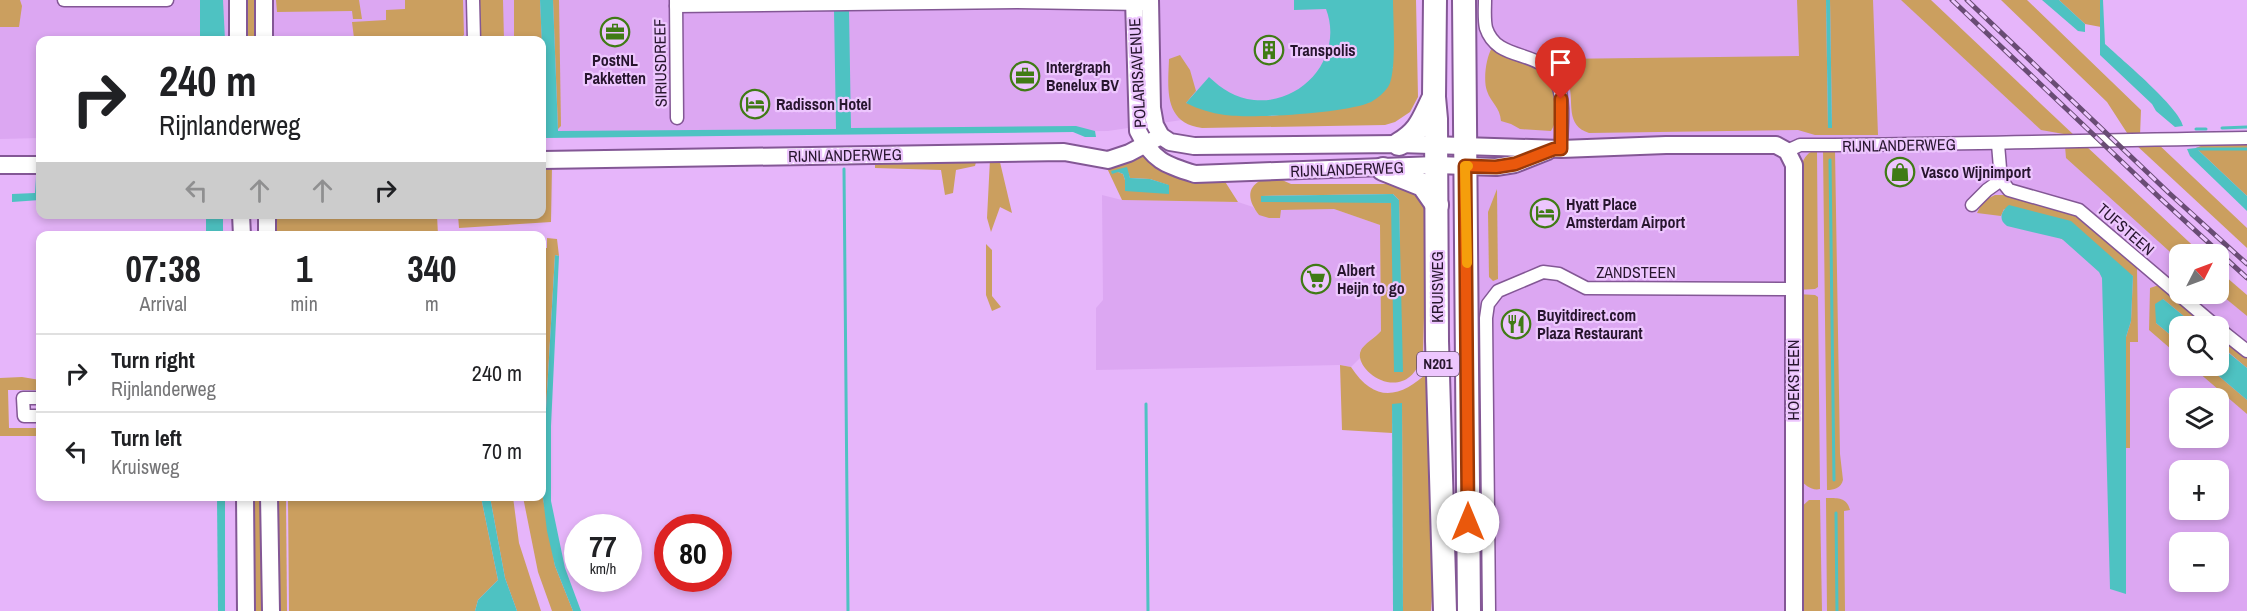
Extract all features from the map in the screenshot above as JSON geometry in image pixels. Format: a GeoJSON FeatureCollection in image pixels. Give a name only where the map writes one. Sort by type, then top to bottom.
{"type":"FeatureCollection","features":[{"type":"Feature","properties":{"kind":"highway","name":"KRUISWEG"},"geometry":{"type":"LineString","coordinates":[[1435,0],[1437,341],[1444,611]]}},
{"type":"Feature","properties":{"kind":"highway","name":"KRUISWEG"},"geometry":{"type":"LineString","coordinates":[[1464,0],[1468,611]]}},
{"type":"Feature","properties":{"kind":"highway"},"geometry":{"type":"LineString","coordinates":[[1399,144],[1418,130],[1434,97]]}},
{"type":"Feature","properties":{"kind":"highway"},"geometry":{"type":"LineString","coordinates":[[1383,169],[1423,185],[1437,205]]}},
{"type":"Feature","properties":{"kind":"street"},"geometry":{"type":"LineString","coordinates":[[64,0],[167,0]]}},
{"type":"Feature","properties":{"kind":"street"},"geometry":{"type":"LineString","coordinates":[[238,0],[238,36]]}},
{"type":"Feature","properties":{"kind":"street"},"geometry":{"type":"LineString","coordinates":[[264,0],[264,36]]}},
{"type":"Feature","properties":{"kind":"street"},"geometry":{"type":"LineString","coordinates":[[473,0],[474,36]]}},
{"type":"Feature","properties":{"kind":"street"},"geometry":{"type":"LineString","coordinates":[[1485,0],[1486,26],[1491,38],[1507,51],[1534,58],[1553,74],[1561,99],[1558,149]]}},
{"type":"Feature","properties":{"kind":"street","name":"SIRIUSDREEF"},"geometry":{"type":"LineString","coordinates":[[677,118],[676,3],[1142,2]]}},
{"type":"Feature","properties":{"kind":"street","name":"POLARISAVENUE"},"geometry":{"type":"LineString","coordinates":[[1142,2],[1152,108],[1155,125],[1161,136]]}},
{"type":"Feature","properties":{"kind":"street","name":"POLARISAVENUE"},"geometry":{"type":"LineString","coordinates":[[1142,2],[1138,132],[1145,146]]}},
{"type":"Feature","properties":{"kind":"street","name":"RIJNLANDERWEG"},"geometry":{"type":"LineString","coordinates":[[546,160],[1064,152],[1108,160],[1119,158],[1161,136],[1180,145],[1213,147],[1399,144],[1436,155],[1465,156],[1558,149],[1666,145],[1776,145],[1788,151],[1800,145],[1998,144],[2076,140],[2247,138]]}},
{"type":"Feature","properties":{"kind":"street"},"geometry":{"type":"LineString","coordinates":[[1972,205],[2001,180],[1998,144]]}},
{"type":"Feature","properties":{"kind":"street","name":"RIJNLANDERWEG"},"geometry":{"type":"LineString","coordinates":[[1145,146],[1168,166],[1195,174],[1383,169],[1436,155]]}},
{"type":"Feature","properties":{"kind":"street","name":"HOEKSTEEN"},"geometry":{"type":"LineString","coordinates":[[1788,151],[1794,165],[1792,289],[1794,611]]}},
{"type":"Feature","properties":{"kind":"street"},"geometry":{"type":"LineString","coordinates":[[0,165],[36,165]]}},
{"type":"Feature","properties":{"kind":"street","name":"TUFSTEEN"},"geometry":{"type":"LineString","coordinates":[[2001,180],[2009,190],[2079,210],[2205,316]]}},
{"type":"Feature","properties":{"kind":"street","name":"ZANDSTEEN"},"geometry":{"type":"LineString","coordinates":[[1489,611],[1486,318],[1490,299],[1503,288],[1543,272],[1558,274],[1586,288],[1792,289]]}},
{"type":"Feature","properties":{"kind":"street","name":"TUFSTEEN"},"geometry":{"type":"LineString","coordinates":[[2229,336],[2247,351]]}},
{"type":"Feature","properties":{"kind":"street"},"geometry":{"type":"LineString","coordinates":[[36,398],[23,398],[24,416],[36,416]]}},
{"type":"Feature","properties":{"kind":"street"},"geometry":{"type":"LineString","coordinates":[[245,501],[246,611]]}},
{"type":"Feature","properties":{"kind":"street"},"geometry":{"type":"LineString","coordinates":[[269,501],[271,611]]}},
{"type":"Feature","properties":{"kind":"shaded area"},"geometry":{"type":"Polygon","coordinates":[[[0,0],[1366,0],[1335,97],[1108,131],[546,135],[546,36],[36,36],[36,138],[0,139],[0,0]]]}},
{"type":"Feature","properties":{"kind":"shaded area"},"geometry":{"type":"Polygon","coordinates":[[[0,0],[20,0],[22,6],[19,27],[0,27],[0,0]]]}},
{"type":"Feature","properties":{"kind":"shaded area"},"geometry":{"type":"Polygon","coordinates":[[[200,0],[223,0],[225,36],[200,36],[200,0]]]}},
{"type":"Feature","properties":{"kind":"shaded area"},"geometry":{"type":"Polygon","coordinates":[[[242,0],[259,0],[257,35],[245,35],[242,0]]]}},
{"type":"Feature","properties":{"kind":"shaded area"},"geometry":{"type":"Polygon","coordinates":[[[276,0],[359,0],[362,19],[353,19],[352,11],[277,12],[276,0]]]}},
{"type":"Feature","properties":{"kind":"shaded area"},"geometry":{"type":"Polygon","coordinates":[[[405,0],[463,0],[464,35],[354,36],[352,22],[386,20],[386,10],[405,9],[405,0]]]}},
{"type":"Feature","properties":{"kind":"shaded area"},"geometry":{"type":"Polygon","coordinates":[[[479,0],[503,0],[504,36],[480,36],[479,0]]]}},
{"type":"Feature","properties":{"kind":"shaded area"},"geometry":{"type":"Polygon","coordinates":[[[514,0],[540,0],[542,36],[514,36],[514,0]]]}},
{"type":"Feature","properties":{"kind":"shaded area"},"geometry":{"type":"Polygon","coordinates":[[[540,0],[553,0],[558,131],[836,129],[834,10],[849,10],[851,128],[1076,126],[1095,131],[1096,137],[1085,137],[1073,132],[546,138],[546,36],[542,36],[540,0]]]}},
{"type":"Feature","properties":{"kind":"shaded area"},"geometry":{"type":"Polygon","coordinates":[[[553,0],[559,0],[561,126],[558,129],[553,0]]]}},
{"type":"Feature","properties":{"kind":"shaded area"},"geometry":{"type":"Polygon","coordinates":[[[1294,0],[1393,0],[1393,70],[1388,87],[1383,93],[1371,102],[1359,106],[1277,116],[1225,115],[1186,103],[1209,77],[1229,92],[1254,100],[1272,99],[1303,86],[1324,60],[1329,44],[1330,27],[1326,9],[1294,10],[1294,0]]]}},
{"type":"Feature","properties":{"kind":"shaded area"},"geometry":{"type":"Polygon","coordinates":[[[1393,0],[1416,0],[1418,97],[1410,112],[1395,122],[1385,125],[1202,128],[1189,125],[1174,112],[1169,92],[1169,59],[1180,55],[1190,70],[1196,91],[1186,103],[1269,116],[1345,108],[1370,102],[1393,67],[1393,0]]]}},
{"type":"Feature","properties":{"kind":"shaded area"},"geometry":{"type":"Polygon","coordinates":[[[1455,0],[1928,0],[2072,141],[2170,244],[2169,304],[2229,304],[2229,282],[2247,298],[2247,611],[1459,611],[1455,0]]]}},
{"type":"Feature","properties":{"kind":"shaded area"},"geometry":{"type":"Polygon","coordinates":[[[1797,0],[1826,0],[1828,128],[1832,127],[1830,0],[1873,0],[1878,135],[1815,135],[1798,130],[1589,133],[1576,125],[1567,79],[1560,67],[1546,54],[1555,46],[1555,59],[1799,56],[1797,0]]]}},
{"type":"Feature","properties":{"kind":"shaded area"},"geometry":{"type":"Polygon","coordinates":[[[1826,0],[1830,0],[1832,128],[1828,128],[1826,0]]]}},
{"type":"Feature","properties":{"kind":"shaded area"},"geometry":{"type":"Polygon","coordinates":[[[1901,0],[1931,0],[2075,136],[2041,130],[1901,0]]]}},
{"type":"Feature","properties":{"kind":"shaded area"},"geometry":{"type":"Polygon","coordinates":[[[2001,0],[2027,0],[2141,110],[2140,136],[2129,136],[2107,102],[2001,0]]]}},
{"type":"Feature","properties":{"kind":"shaded area"},"geometry":{"type":"Polygon","coordinates":[[[2042,0],[2059,0],[2085,24],[2085,32],[2078,31],[2042,0]]]}},
{"type":"Feature","properties":{"kind":"shaded area"},"geometry":{"type":"Polygon","coordinates":[[[2059,0],[2100,0],[2101,27],[2085,24],[2059,0]]]}},
{"type":"Feature","properties":{"kind":"shaded area"},"geometry":{"type":"Polygon","coordinates":[[[2100,0],[2103,0],[2105,44],[2172,107],[2183,126],[2175,127],[2156,111],[2152,104],[2100,55],[2100,0]]]}},
{"type":"Feature","properties":{"kind":"shaded area"},"geometry":{"type":"Polygon","coordinates":[[[1492,48],[1503,55],[1535,67],[1551,80],[1556,107],[1555,122],[1551,131],[1520,129],[1501,121],[1486,86],[1485,75],[1492,48]]]}},
{"type":"Feature","properties":{"kind":"shaded area"},"geometry":{"type":"Polygon","coordinates":[[[2210,142],[2247,142],[2247,196],[2196,148],[2210,142]]]}},
{"type":"Feature","properties":{"kind":"shaded area"},"geometry":{"type":"Polygon","coordinates":[[[2157,143],[2247,228],[2247,248],[2135,144],[2157,143]]]}},
{"type":"Feature","properties":{"kind":"shaded area"},"geometry":{"type":"Polygon","coordinates":[[[2065,146],[2086,146],[2191,244],[2169,244],[2169,251],[2066,158],[2065,146]]]}},
{"type":"Feature","properties":{"kind":"shaded area"},"geometry":{"type":"Polygon","coordinates":[[[2196,148],[2247,196],[2247,211],[2190,156],[2187,149],[2196,148]]]}},
{"type":"Feature","properties":{"kind":"shaded area"},"geometry":{"type":"Polygon","coordinates":[[[1823,149],[1835,150],[1840,454],[1843,480],[1841,485],[1832,490],[1827,490],[1823,149]]]}},
{"type":"Feature","properties":{"kind":"shaded area"},"geometry":{"type":"Polygon","coordinates":[[[1817,150],[1818,287],[1797,290],[1802,257],[1801,165],[1809,153],[1817,150]]]}},
{"type":"Feature","properties":{"kind":"shaded area"},"geometry":{"type":"Polygon","coordinates":[[[1136,156],[1143,156],[1168,173],[1224,180],[1238,202],[1122,200],[1106,166],[1136,156]],[[1118,172],[1123,174],[1125,191],[1168,185],[1150,179],[1130,178],[1128,173],[1118,172]]]}},
{"type":"Feature","properties":{"kind":"shaded area"},"geometry":{"type":"Polygon","coordinates":[[[977,158],[975,166],[956,170],[953,193],[945,195],[941,170],[875,168],[875,160],[977,158]]]}},
{"type":"Feature","properties":{"kind":"shaded area"},"geometry":{"type":"Polygon","coordinates":[[[999,158],[1012,213],[1000,207],[991,232],[987,218],[990,159],[999,158]]]}},
{"type":"Feature","properties":{"kind":"shaded area"},"geometry":{"type":"Polygon","coordinates":[[[546,166],[552,166],[551,222],[459,228],[458,219],[546,219],[546,166]]]}},
{"type":"Feature","properties":{"kind":"shaded area"},"geometry":{"type":"Polygon","coordinates":[[[1127,167],[1130,178],[1150,179],[1169,185],[1169,194],[1125,191],[1123,174],[1118,172],[1112,174],[1111,171],[1127,167]]]}},
{"type":"Feature","properties":{"kind":"shaded area"},"geometry":{"type":"Polygon","coordinates":[[[36,177],[36,200],[12,202],[12,194],[35,193],[36,177]]]}},
{"type":"Feature","properties":{"kind":"shaded area"},"geometry":{"type":"Polygon","coordinates":[[[1261,180],[1282,180],[1291,184],[1403,184],[1413,187],[1427,208],[1423,354],[1415,371],[1405,380],[1394,383],[1382,380],[1372,375],[1364,367],[1360,358],[1362,348],[1381,331],[1380,225],[1334,209],[1281,210],[1280,218],[1259,215],[1250,196],[1256,184],[1261,180]],[[1393,194],[1261,196],[1391,203],[1402,372],[1399,200],[1393,194]]]}},
{"type":"Feature","properties":{"kind":"shaded area"},"geometry":{"type":"Polygon","coordinates":[[[1497,189],[1498,279],[1493,281],[1489,277],[1488,212],[1497,189]]]}},
{"type":"Feature","properties":{"kind":"shaded area"},"geometry":{"type":"Polygon","coordinates":[[[1393,194],[1399,200],[1403,372],[1394,372],[1391,203],[1261,202],[1261,196],[1393,194]]]}},
{"type":"Feature","properties":{"kind":"shaded area"},"geometry":{"type":"Polygon","coordinates":[[[1102,195],[1122,200],[1238,202],[1253,207],[1259,215],[1281,210],[1334,209],[1380,225],[1381,331],[1363,347],[1360,351],[1360,358],[1351,367],[1340,365],[1096,370],[1096,308],[1103,300],[1102,195]]]}},
{"type":"Feature","properties":{"kind":"shaded area"},"geometry":{"type":"Polygon","coordinates":[[[1995,195],[2005,195],[2069,211],[2137,267],[2138,342],[2130,342],[2130,448],[2126,448],[2126,337],[2131,321],[2133,276],[2004,209],[2001,216],[1977,213],[1983,201],[1995,195]]]}},
{"type":"Feature","properties":{"kind":"shaded area"},"geometry":{"type":"Polygon","coordinates":[[[2009,205],[2071,221],[2133,276],[2131,321],[2126,337],[2126,594],[2110,589],[2102,278],[2099,272],[2062,239],[2004,224],[2002,216],[2009,205]]]}},
{"type":"Feature","properties":{"kind":"shaded area"},"geometry":{"type":"Polygon","coordinates":[[[206,219],[223,219],[223,231],[206,231],[206,219]]]}},
{"type":"Feature","properties":{"kind":"shaded area"},"geometry":{"type":"Polygon","coordinates":[[[274,219],[437,219],[438,231],[274,231],[274,219]]]}},
{"type":"Feature","properties":{"kind":"shaded area"},"geometry":{"type":"Polygon","coordinates":[[[547,238],[557,239],[559,256],[555,255],[546,409],[547,238]]]}},
{"type":"Feature","properties":{"kind":"shaded area"},"geometry":{"type":"Polygon","coordinates":[[[986,244],[992,250],[992,296],[1001,307],[992,311],[986,295],[986,244]]]}},
{"type":"Feature","properties":{"kind":"shaded area"},"geometry":{"type":"Polygon","coordinates":[[[555,255],[559,256],[551,426],[551,501],[564,563],[564,588],[555,566],[547,531],[543,501],[546,501],[546,409],[555,255]]]}},
{"type":"Feature","properties":{"kind":"shaded area"},"geometry":{"type":"Polygon","coordinates":[[[2229,279],[2247,295],[2247,316],[2229,301],[2229,279]]]}},
{"type":"Feature","properties":{"kind":"shaded area"},"geometry":{"type":"Polygon","coordinates":[[[2159,285],[2169,293],[2169,304],[2163,299],[2156,323],[2169,334],[2169,347],[2149,330],[2150,288],[2159,285]]]}},
{"type":"Feature","properties":{"kind":"shaded area"},"geometry":{"type":"Polygon","coordinates":[[[1797,294],[1818,297],[1820,489],[1809,487],[1799,479],[1799,468],[1804,467],[1802,311],[1797,294]]]}},
{"type":"Feature","properties":{"kind":"shaded area"},"geometry":{"type":"Polygon","coordinates":[[[2163,299],[2184,316],[2169,316],[2169,334],[2156,323],[2155,304],[2163,299]]]}},
{"type":"Feature","properties":{"kind":"shaded area"},"geometry":{"type":"Polygon","coordinates":[[[2169,304],[2182,304],[2196,316],[2184,316],[2169,304]]]}},
{"type":"Feature","properties":{"kind":"shaded area"},"geometry":{"type":"Polygon","coordinates":[[[2229,344],[2247,358],[2247,368],[2229,353],[2229,344]]]}},
{"type":"Feature","properties":{"kind":"shaded area"},"geometry":{"type":"Polygon","coordinates":[[[2229,353],[2247,368],[2247,400],[2219,376],[2229,376],[2229,353]]]}},
{"type":"Feature","properties":{"kind":"shaded area"},"geometry":{"type":"Polygon","coordinates":[[[1340,365],[1351,367],[1369,387],[1388,393],[1408,387],[1429,371],[1434,567],[1431,611],[1403,611],[1402,404],[1392,405],[1392,433],[1342,430],[1340,365]]]}},
{"type":"Feature","properties":{"kind":"shaded area"},"geometry":{"type":"Polygon","coordinates":[[[2203,376],[2219,376],[2247,400],[2247,414],[2229,399],[2229,388],[2217,388],[2203,376]]]}},
{"type":"Feature","properties":{"kind":"shaded area"},"geometry":{"type":"Polygon","coordinates":[[[22,377],[36,379],[36,390],[8,390],[9,428],[36,428],[36,436],[0,436],[0,378],[22,377]]]}},
{"type":"Feature","properties":{"kind":"shaded area"},"geometry":{"type":"Polygon","coordinates":[[[1402,403],[1403,611],[1393,611],[1392,404],[1402,403]]]}},
{"type":"Feature","properties":{"kind":"shaded area"},"geometry":{"type":"Polygon","coordinates":[[[1826,498],[1844,500],[1850,510],[1844,511],[1845,611],[1827,611],[1826,498]]]}},
{"type":"Feature","properties":{"kind":"shaded area"},"geometry":{"type":"Polygon","coordinates":[[[1809,500],[1820,500],[1822,611],[1800,611],[1799,509],[1809,500]]]}},
{"type":"Feature","properties":{"kind":"shaded area"},"geometry":{"type":"Polygon","coordinates":[[[217,501],[225,501],[225,611],[218,611],[217,501]]]}},
{"type":"Feature","properties":{"kind":"shaded area"},"geometry":{"type":"Polygon","coordinates":[[[250,501],[264,501],[265,611],[251,611],[250,501]]]}},
{"type":"Feature","properties":{"kind":"shaded area"},"geometry":{"type":"Polygon","coordinates":[[[275,501],[286,501],[287,611],[277,611],[275,501]]]}},
{"type":"Feature","properties":{"kind":"shaded area"},"geometry":{"type":"Polygon","coordinates":[[[288,501],[482,501],[498,580],[478,600],[475,611],[289,611],[288,501]]]}},
{"type":"Feature","properties":{"kind":"shaded area"},"geometry":{"type":"Polygon","coordinates":[[[482,501],[491,501],[505,578],[517,611],[475,611],[478,600],[498,580],[482,501]]]}},
{"type":"Feature","properties":{"kind":"shaded area"},"geometry":{"type":"Polygon","coordinates":[[[491,501],[514,501],[519,543],[541,611],[517,611],[505,578],[491,501]]]}},
{"type":"Feature","properties":{"kind":"shaded area"},"geometry":{"type":"Polygon","coordinates":[[[524,501],[544,501],[555,566],[573,611],[552,611],[538,572],[524,501]]]}},
{"type":"Feature","properties":{"kind":"shaded area"},"geometry":{"type":"Polygon","coordinates":[[[565,592],[574,592],[581,611],[573,611],[565,592]]]}},
{"type":"Feature","properties":{"kind":"waterway"},"geometry":{"type":"LineString","coordinates":[[2222,128],[2247,127]]}},
{"type":"Feature","properties":{"kind":"waterway"},"geometry":{"type":"LineString","coordinates":[[2196,129],[2206,129]]}},
{"type":"Feature","properties":{"kind":"waterway"},"geometry":{"type":"LineString","coordinates":[[2197,149],[2247,149]]}},
{"type":"Feature","properties":{"kind":"waterway"},"geometry":{"type":"LineString","coordinates":[[1830,160],[1834,480]]}},
{"type":"Feature","properties":{"kind":"waterway"},"geometry":{"type":"LineString","coordinates":[[844,169],[848,611]]}},
{"type":"Feature","properties":{"kind":"waterway"},"geometry":{"type":"LineString","coordinates":[[1146,404],[1148,611]]}},
{"type":"Feature","properties":{"kind":"waterway"},"geometry":{"type":"LineString","coordinates":[[1836,513],[1837,611]]}},
{"type":"Feature","properties":{"kind":"railway"},"geometry":{"type":"LineString","coordinates":[[1952,0],[2247,278]]}},
{"type":"Feature","properties":{"kind":"railway"},"geometry":{"type":"LineString","coordinates":[[1967,0],[2169,193],[2247,264]]}},
{"type":"Feature","properties":{"kind":"slow traffic"},"geometry":{"type":"LineString","coordinates":[[1467,263],[1465,166],[1468,166]]}},
{"type":"Feature","properties":{"kind":"place","name":"PostNL Pakketten"},"geometry":{"type":"Point","coordinates":[615,32]}},
{"type":"Feature","properties":{"kind":"place","name":"Transpolis"},"geometry":{"type":"Point","coordinates":[1269,50]}},
{"type":"Feature","properties":{"kind":"place","name":"Intergraph Benelux BV"},"geometry":{"type":"Point","coordinates":[1025,76]}},
{"type":"Feature","properties":{"kind":"place","name":"Radisson Hotel"},"geometry":{"type":"Point","coordinates":[755,104]}},
{"type":"Feature","properties":{"kind":"place","name":"Vasco Wijnimport"},"geometry":{"type":"Point","coordinates":[1900,172]}},
{"type":"Feature","properties":{"kind":"place","name":"Hyatt Place Amsterdam Airport"},"geometry":{"type":"Point","coordinates":[1545,213]}},
{"type":"Feature","properties":{"kind":"place","name":"Albert Heijn to go"},"geometry":{"type":"Point","coordinates":[1316,279]}},
{"type":"Feature","properties":{"kind":"place","name":"Buyitdirect.com Plaza Restaurant"},"geometry":{"type":"Point","coordinates":[1516,324]}},
{"type":"Feature","properties":{"kind":"route"},"geometry":{"type":"LineString","coordinates":[[1468,522],[1465,166],[1496,167],[1515,164],[1554,149],[1561,149],[1561,99]]}}]}
